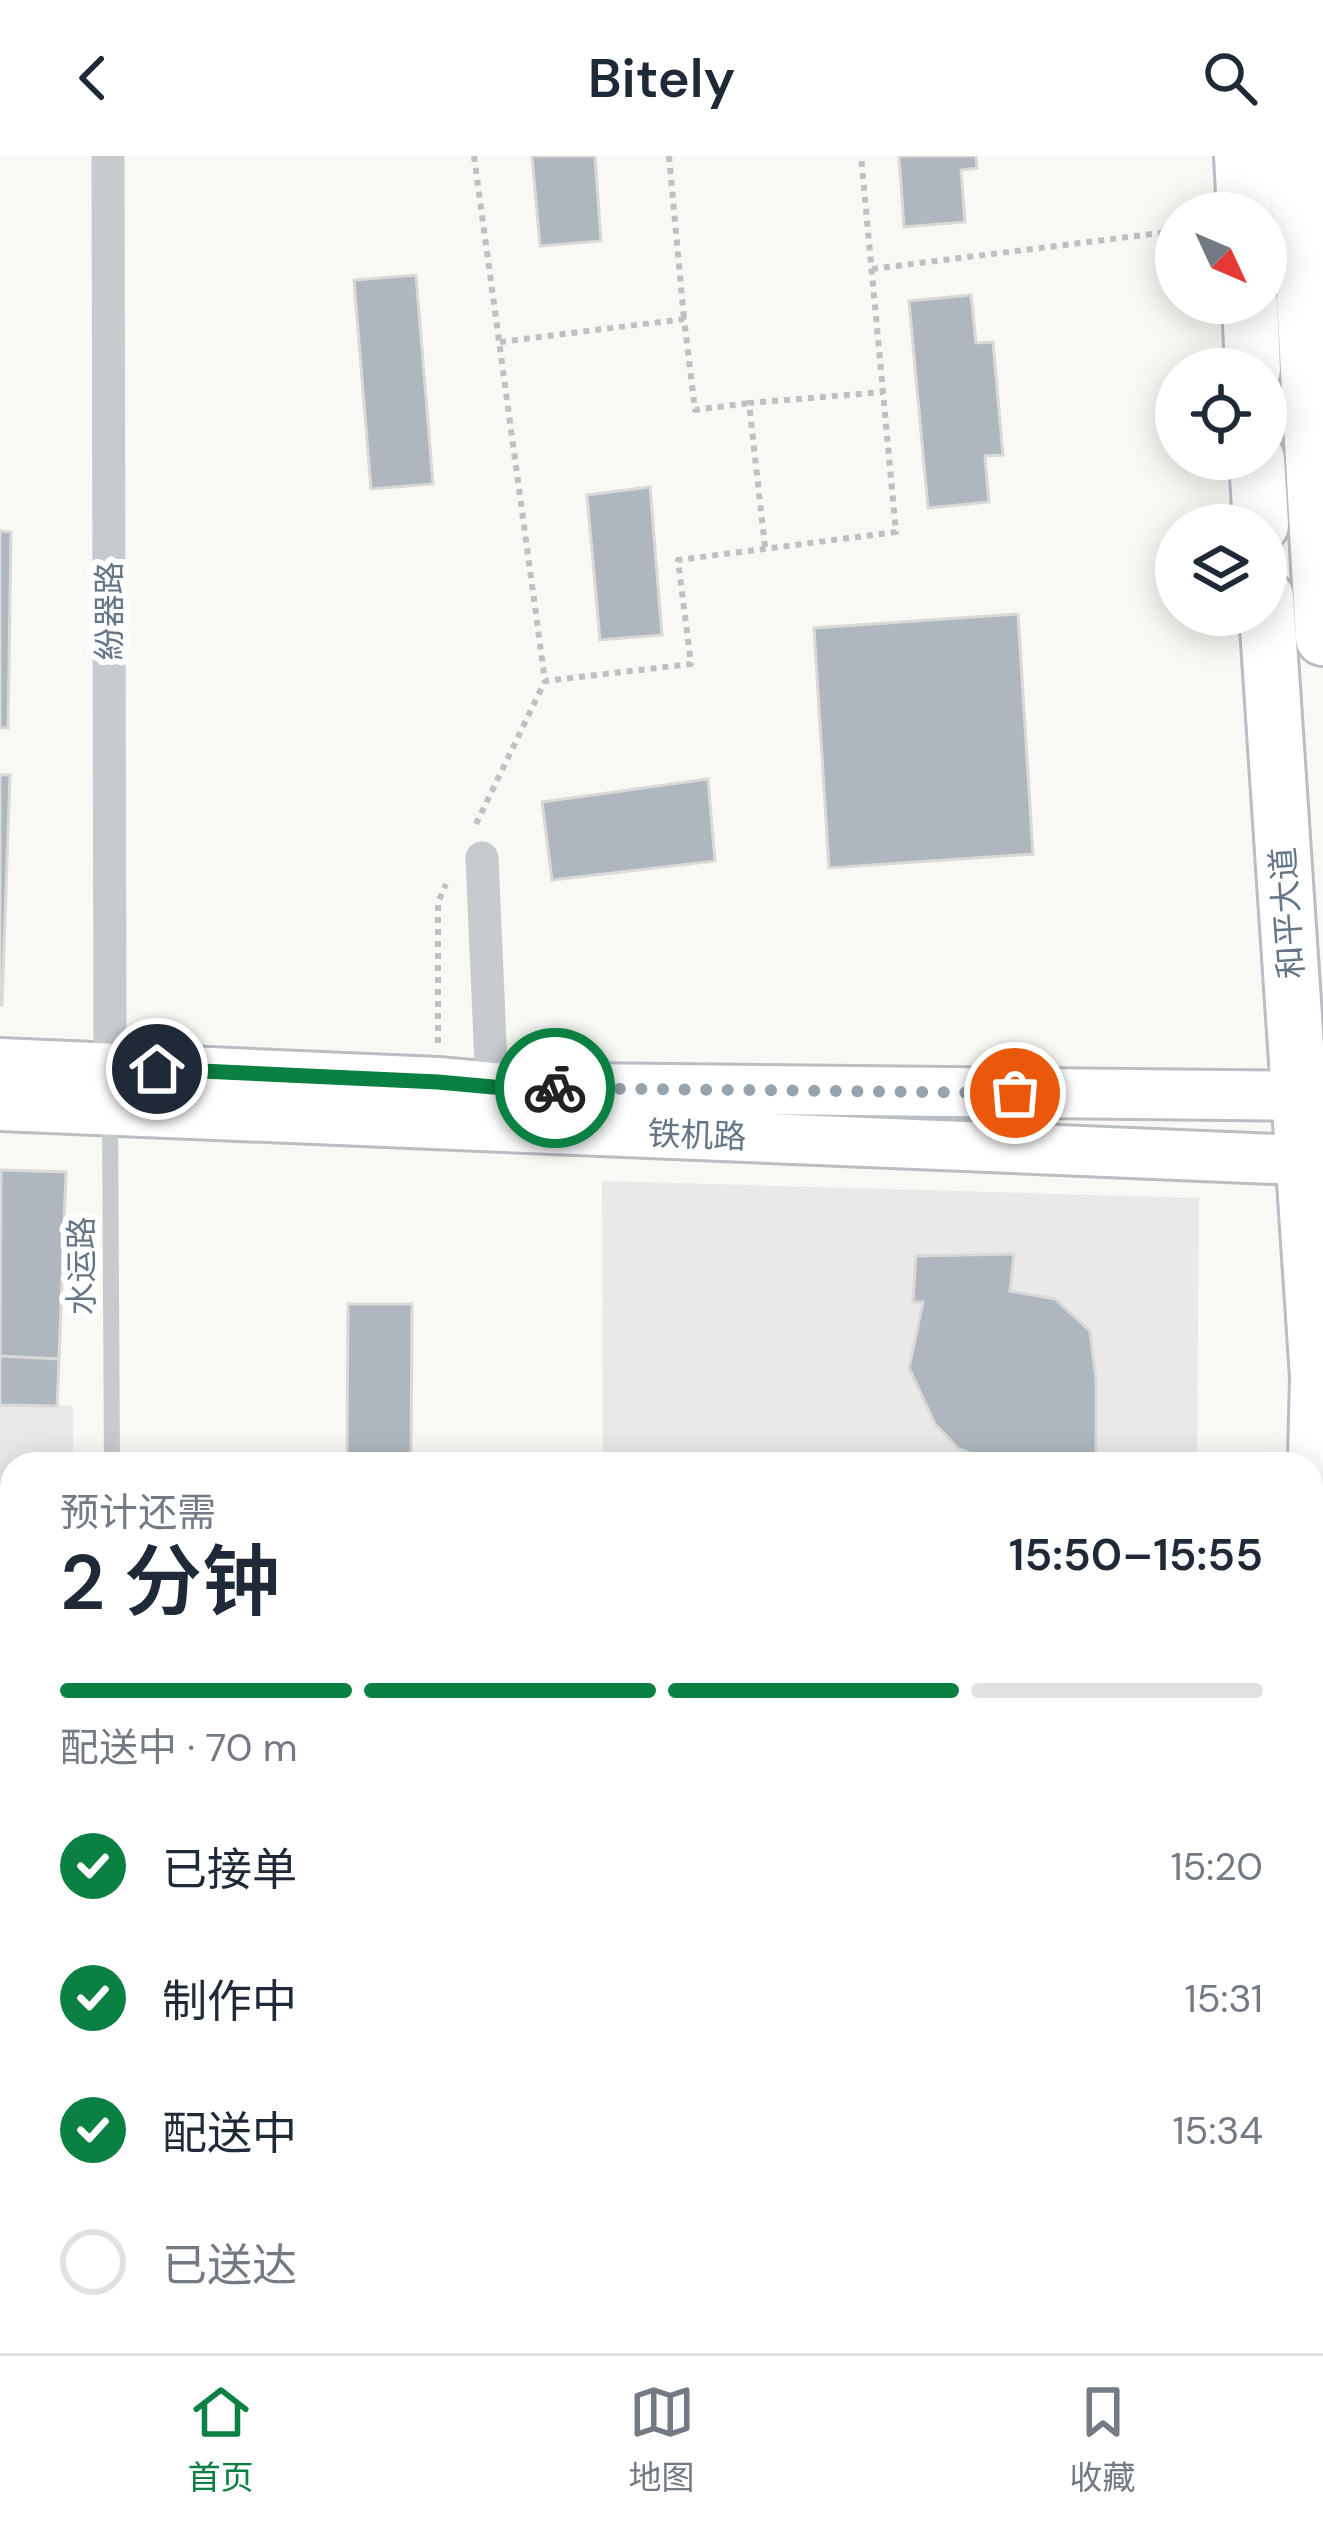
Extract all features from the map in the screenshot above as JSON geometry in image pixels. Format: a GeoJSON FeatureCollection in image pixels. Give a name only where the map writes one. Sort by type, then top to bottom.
{"type":"FeatureCollection","features":[{"type":"Feature","properties":{"kind":"main road"},"geometry":{"type":"LineString","coordinates":[[1242,156],[1244,192]]}},
{"type":"Feature","properties":{"kind":"main road"},"geometry":{"type":"LineString","coordinates":[[1296,156],[1323,638]]}},
{"type":"Feature","properties":{"kind":"main road","name":"和平大道"},"geometry":{"type":"LineString","coordinates":[[1270,636],[1311,1096],[1316,1452]]}},
{"type":"Feature","properties":{"kind":"main road","name":"铁机路"},"geometry":{"type":"LineString","coordinates":[[0,1063],[110,1088],[1313,1161]]}},
{"type":"Feature","properties":{"kind":"main road","name":"铁机路"},"geometry":{"type":"LineString","coordinates":[[0,1106],[110,1088],[438,1082],[493,1087],[1311,1096]]}},
{"type":"Feature","properties":{"kind":"street","name":"紛器路"},"geometry":{"type":"LineString","coordinates":[[108,156],[110,1088]]}},
{"type":"Feature","properties":{"kind":"street"},"geometry":{"type":"LineString","coordinates":[[482,858],[493,1087]]}},
{"type":"Feature","properties":{"kind":"lane","name":"水运路"},"geometry":{"type":"LineString","coordinates":[[110,1088],[112,1452]]}},
{"type":"Feature","properties":{"kind":"path"},"geometry":{"type":"LineString","coordinates":[[474,156],[545,681],[691,664],[679,560],[896,532],[861,156]]}},
{"type":"Feature","properties":{"kind":"path"},"geometry":{"type":"LineString","coordinates":[[669,156],[695,410],[883,392]]}},
{"type":"Feature","properties":{"kind":"path"},"geometry":{"type":"LineString","coordinates":[[872,269],[1155,234]]}},
{"type":"Feature","properties":{"kind":"path"},"geometry":{"type":"LineString","coordinates":[[499,342],[684,319]]}},
{"type":"Feature","properties":{"kind":"path"},"geometry":{"type":"LineString","coordinates":[[749,404],[766,548]]}},
{"type":"Feature","properties":{"kind":"shaded area"},"geometry":{"type":"Polygon","coordinates":[[[0,1170],[66,1172],[57,1405],[73,1406],[73,1452],[0,1452],[0,1170]]]}},
{"type":"Feature","properties":{"kind":"shaded area"},"geometry":{"type":"Polygon","coordinates":[[[602,1181],[1199,1198],[1197,1452],[603,1452],[602,1181]]]}},
{"type":"Feature","properties":{"kind":"building"},"geometry":{"type":"Polygon","coordinates":[[[532,156],[595,156],[601,241],[540,246],[532,156]]]}},
{"type":"Feature","properties":{"kind":"building"},"geometry":{"type":"Polygon","coordinates":[[[899,156],[976,156],[977,168],[961,170],[965,222],[904,227],[899,156]]]}},
{"type":"Feature","properties":{"kind":"building"},"geometry":{"type":"Polygon","coordinates":[[[416,275],[433,484],[371,489],[354,280],[416,275]]]}},
{"type":"Feature","properties":{"kind":"building"},"geometry":{"type":"Polygon","coordinates":[[[971,295],[976,343],[993,342],[1003,455],[985,456],[989,502],[928,508],[909,301],[971,295]]]}},
{"type":"Feature","properties":{"kind":"building"},"geometry":{"type":"Polygon","coordinates":[[[650,487],[662,635],[600,640],[587,495],[650,487]]]}},
{"type":"Feature","properties":{"kind":"building"},"geometry":{"type":"Polygon","coordinates":[[[0,531],[11,532],[8,728],[0,728],[0,531]]]}},
{"type":"Feature","properties":{"kind":"building"},"geometry":{"type":"Polygon","coordinates":[[[1018,614],[1033,854],[829,868],[814,628],[1018,614]]]}},
{"type":"Feature","properties":{"kind":"building"},"geometry":{"type":"Polygon","coordinates":[[[0,775],[10,775],[2,1005],[0,1005],[0,775]]]}},
{"type":"Feature","properties":{"kind":"building"},"geometry":{"type":"Polygon","coordinates":[[[708,779],[715,861],[552,880],[542,802],[708,779]]]}},
{"type":"Feature","properties":{"kind":"building"},"geometry":{"type":"Polygon","coordinates":[[[1,1170],[66,1172],[59,1359],[0,1356],[1,1170]]]}},
{"type":"Feature","properties":{"kind":"building"},"geometry":{"type":"Polygon","coordinates":[[[1014,1254],[1010,1291],[1055,1299],[1090,1331],[1096,1379],[1096,1452],[967,1452],[935,1424],[909,1368],[923,1302],[913,1302],[916,1256],[1014,1254]]]}},
{"type":"Feature","properties":{"kind":"building"},"geometry":{"type":"Polygon","coordinates":[[[348,1304],[412,1304],[411,1452],[347,1452],[348,1304]]]}},
{"type":"Feature","properties":{"kind":"building"},"geometry":{"type":"Polygon","coordinates":[[[0,1356],[59,1359],[57,1406],[0,1405],[0,1356]]]}},
{"type":"Feature","properties":{"kind":"way so far"},"geometry":{"type":"LineString","coordinates":[[555,1088],[1015,1093]]}},
{"type":"Feature","properties":{"kind":"route"},"geometry":{"type":"LineString","coordinates":[[157,1069],[555,1088]]}}]}
